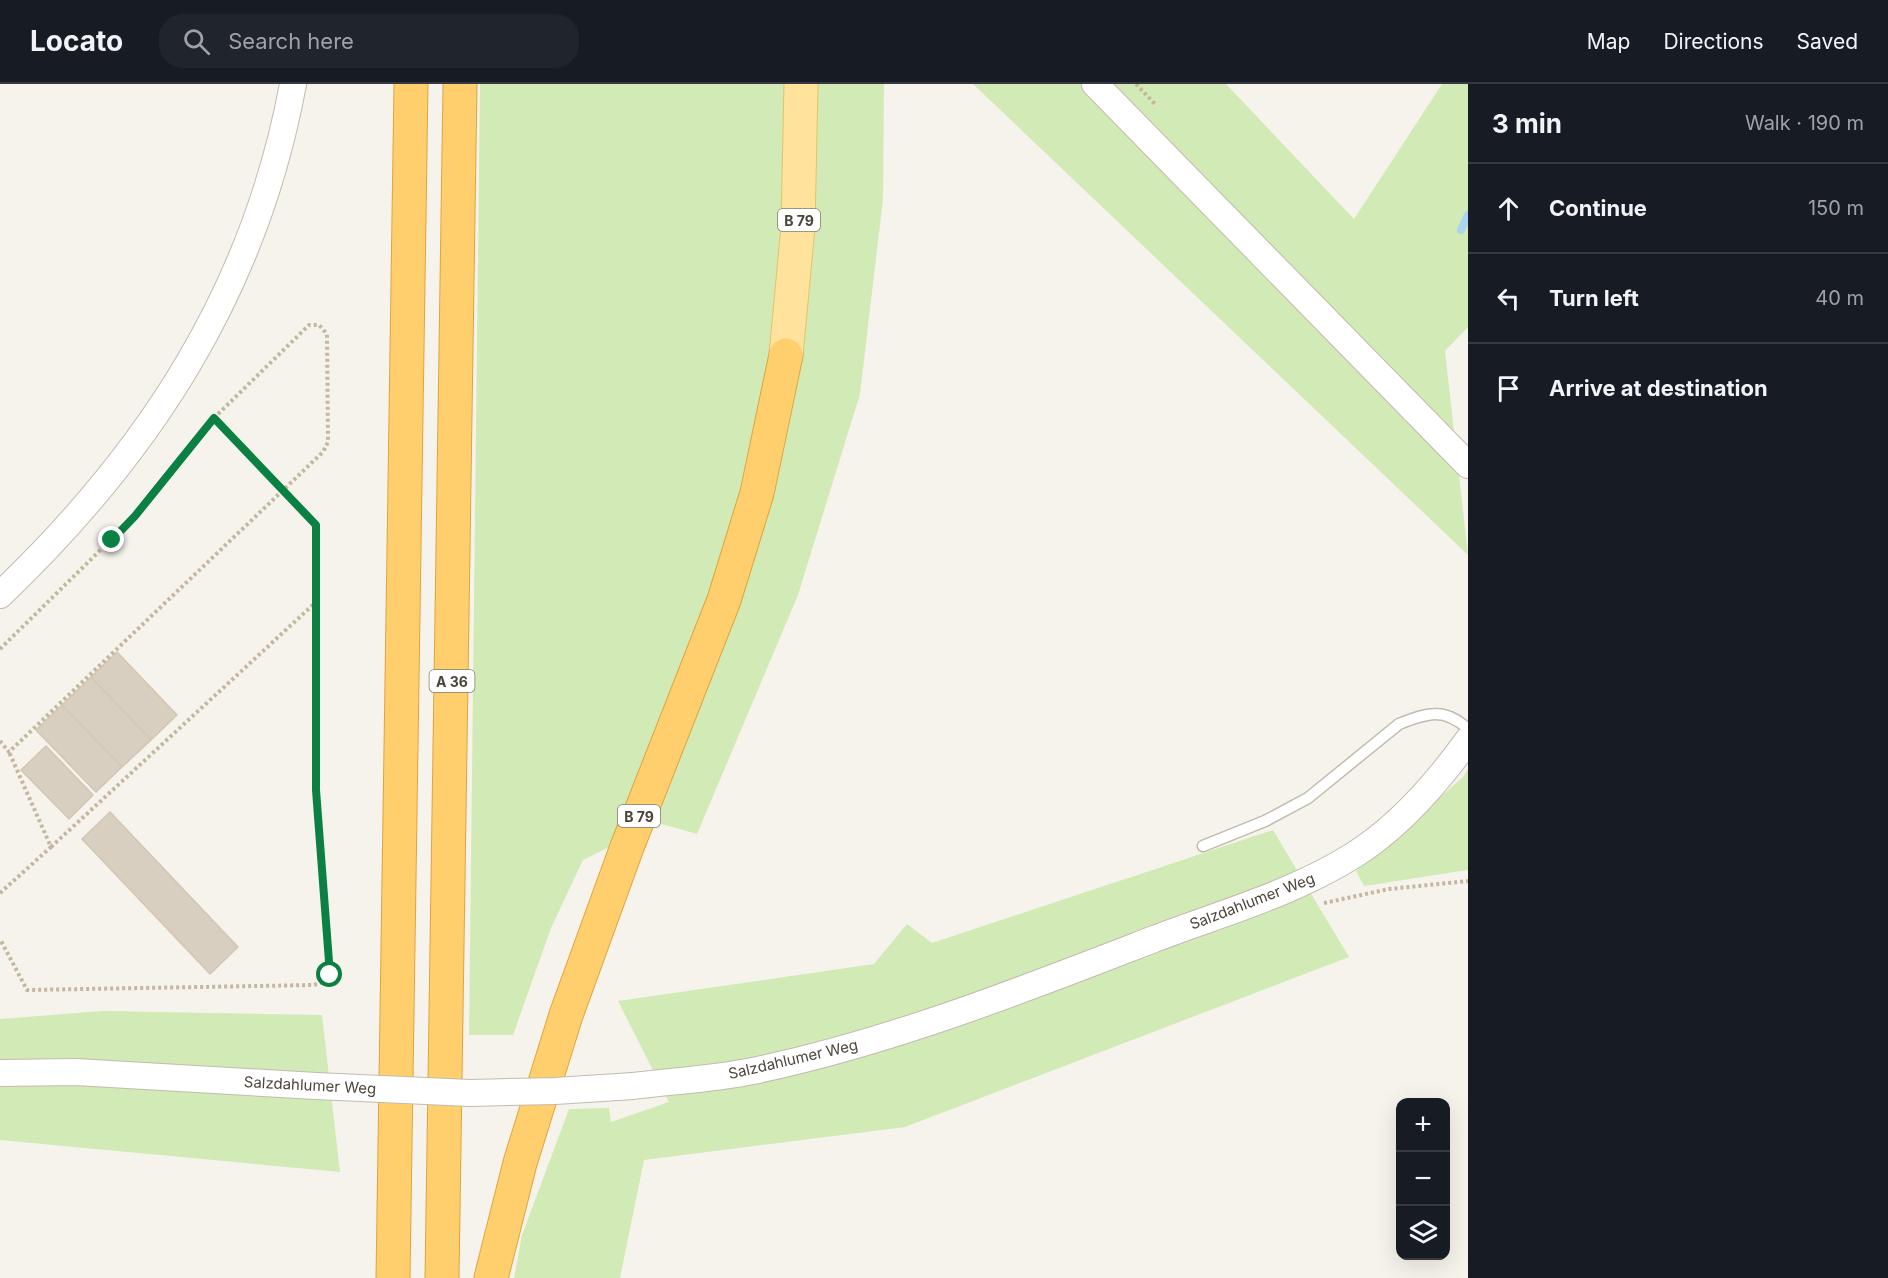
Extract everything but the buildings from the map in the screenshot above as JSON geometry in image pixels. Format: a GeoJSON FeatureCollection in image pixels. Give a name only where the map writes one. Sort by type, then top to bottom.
{"type":"FeatureCollection","features":[{"type":"Feature","properties":{"kind":"highway"},"geometry":{"type":"LineString","coordinates":[[391,84],[406,345]]}},
{"type":"Feature","properties":{"kind":"highway"},"geometry":{"type":"LineString","coordinates":[[393,1278],[411,84]]}},
{"type":"Feature","properties":{"kind":"highway","name":"A 36"},"geometry":{"type":"LineString","coordinates":[[442,1278],[460,84]]}},
{"type":"Feature","properties":{"kind":"highway","name":"B 79"},"geometry":{"type":"LineString","coordinates":[[491,1278],[520,1163],[566,1015],[627,847],[724,600],[758,492],[786,355]]}},
{"type":"Feature","properties":{"kind":"main road","name":"B 79"},"geometry":{"type":"LineString","coordinates":[[786,355],[798,227],[801,84]]}},
{"type":"Feature","properties":{"kind":"street"},"geometry":{"type":"LineString","coordinates":[[0,596],[55,542],[95,497],[167,399],[198,347],[220,307],[257,224],[285,128],[293,84]]}},
{"type":"Feature","properties":{"kind":"street"},"geometry":{"type":"LineString","coordinates":[[1095,84],[1468,465]]}},
{"type":"Feature","properties":{"kind":"street","name":"Salzdahlumer Weg"},"geometry":{"type":"LineString","coordinates":[[0,1073],[76,1072],[470,1093],[633,1086],[751,1071],[890,1036],[965,1011],[1265,899],[1326,872],[1356,854],[1393,825],[1441,775],[1468,740]]}},
{"type":"Feature","properties":{"kind":"lane"},"geometry":{"type":"LineString","coordinates":[[1203,846],[1265,821],[1308,798],[1399,724],[1417,717],[1438,713],[1454,716],[1468,729]]}},
{"type":"Feature","properties":{"kind":"path"},"geometry":{"type":"LineString","coordinates":[[1136,84],[1160,109]]}},
{"type":"Feature","properties":{"kind":"path"},"geometry":{"type":"LineString","coordinates":[[0,649],[135,516],[214,418],[309,326],[319,325],[327,334],[328,442],[323,452],[9,752]]}},
{"type":"Feature","properties":{"kind":"path"},"geometry":{"type":"LineString","coordinates":[[0,939],[27,990],[314,985],[323,982],[330,975],[316,790],[316,525],[214,418]]}},
{"type":"Feature","properties":{"kind":"path"},"geometry":{"type":"LineString","coordinates":[[0,893],[316,603]]}},
{"type":"Feature","properties":{"kind":"path"},"geometry":{"type":"LineString","coordinates":[[0,741],[9,752],[51,847]]}},
{"type":"Feature","properties":{"kind":"green space"},"geometry":{"type":"Polygon","coordinates":[[[480,84],[884,84],[883,199],[860,394],[798,595],[697,834],[658,823],[583,860],[551,928],[513,1035],[469,1035],[480,84]]]}},
{"type":"Feature","properties":{"kind":"green space"},"geometry":{"type":"Polygon","coordinates":[[[973,84],[1226,84],[1354,219],[1442,84],[1468,84],[1468,327],[1445,351],[1468,555],[973,84]]]}},
{"type":"Feature","properties":{"kind":"green space"},"geometry":{"type":"Polygon","coordinates":[[[1468,769],[1468,870],[1364,886],[1356,871],[1463,777],[1468,769]]]}},
{"type":"Feature","properties":{"kind":"green space"},"geometry":{"type":"Polygon","coordinates":[[[1273,830],[1349,957],[905,1127],[644,1160],[620,1278],[514,1278],[522,1235],[569,1109],[609,1108],[611,1122],[669,1102],[618,1001],[874,964],[907,924],[932,943],[1273,830]]]}},
{"type":"Feature","properties":{"kind":"green space"},"geometry":{"type":"Polygon","coordinates":[[[102,1011],[322,1015],[340,1172],[0,1140],[0,1019],[102,1011]]]}},
{"type":"Feature","properties":{"kind":"waterway"},"geometry":{"type":"LineString","coordinates":[[1461,230],[1468,215]]}},
{"type":"Feature","properties":{"kind":"route"},"geometry":{"type":"LineString","coordinates":[[112,540],[135,516],[214,418],[316,525],[316,790],[330,975]]}}]}
